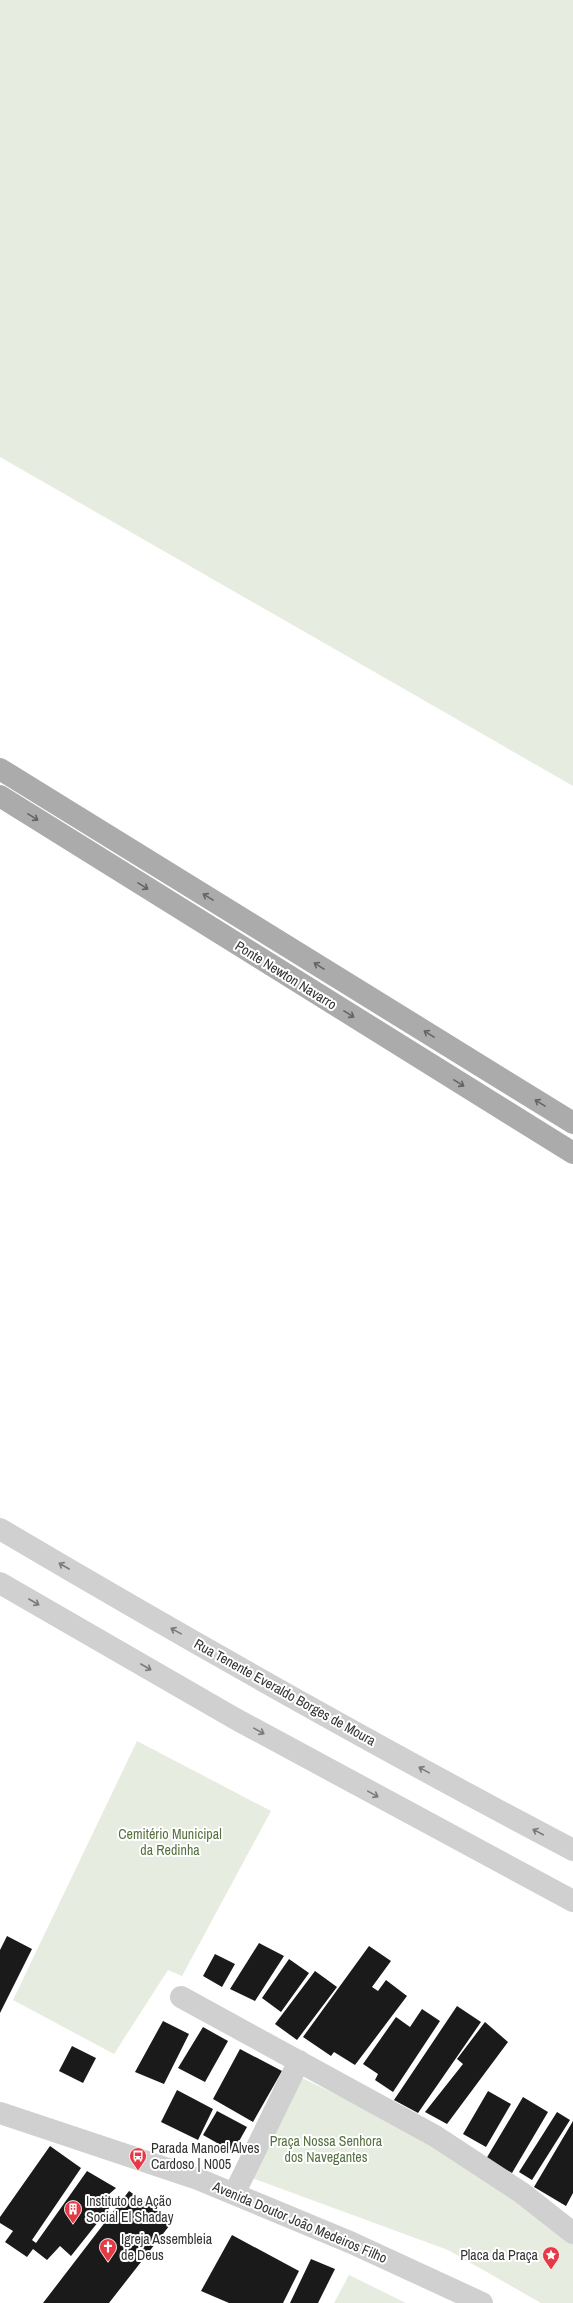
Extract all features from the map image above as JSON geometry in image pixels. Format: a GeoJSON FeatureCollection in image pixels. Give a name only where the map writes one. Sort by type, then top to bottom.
{"type":"FeatureCollection","features":[{"type":"Feature","properties":{"kind":"main road","name":"Ponte Newton Navarro"},"geometry":{"type":"LineString","coordinates":[[0,769],[573,1123]]}},
{"type":"Feature","properties":{"kind":"main road","name":"Ponte Newton Navarro"},"geometry":{"type":"LineString","coordinates":[[0,796],[573,1153]]}},
{"type":"Feature","properties":{"kind":"street","name":"Rua Tenente Everaldo Borges de Moura"},"geometry":{"type":"LineString","coordinates":[[0,1529],[162,1623],[462,1792],[573,1850]]}},
{"type":"Feature","properties":{"kind":"street"},"geometry":{"type":"LineString","coordinates":[[0,1583],[241,1722],[573,1901]]}},
{"type":"Feature","properties":{"kind":"street"},"geometry":{"type":"LineString","coordinates":[[182,1997],[435,2136],[522,2193],[573,2233]]}},
{"type":"Feature","properties":{"kind":"street"},"geometry":{"type":"LineString","coordinates":[[234,2194],[299,2061]]}},
{"type":"Feature","properties":{"kind":"street","name":"Avenida Doutor João Medeiros Filho"},"geometry":{"type":"LineString","coordinates":[[0,2113],[198,2179],[352,2243],[482,2303]]}},
{"type":"Feature","properties":{"kind":"green space"},"geometry":{"type":"Polygon","coordinates":[[[0,0],[573,0],[573,786],[0,457],[0,0]]]}},
{"type":"Feature","properties":{"kind":"green space","name":"Cemitério Municipal da Redinha"},"geometry":{"type":"Polygon","coordinates":[[[137,1741],[271,1811],[182,1976],[168,1970],[114,2054],[13,2000],[137,1741]]]}},
{"type":"Feature","properties":{"kind":"green space","name":"Praça Nossa Senhora dos Navegantes"},"geometry":{"type":"Polygon","coordinates":[[[300,2077],[435,2142],[573,2241],[573,2303],[541,2303],[448,2250],[252,2178],[300,2077]]]}},
{"type":"Feature","properties":{"kind":"green space"},"geometry":{"type":"Polygon","coordinates":[[[349,2275],[406,2303],[334,2303],[349,2275]]]}},
{"type":"Feature","properties":{"kind":"building"},"geometry":{"type":"Polygon","coordinates":[[[7,1936],[32,1949],[0,2013],[0,1950],[7,1936]]]}},
{"type":"Feature","properties":{"kind":"building"},"geometry":{"type":"Polygon","coordinates":[[[259,1943],[284,1956],[255,2001],[230,1989],[259,1943]]]}},
{"type":"Feature","properties":{"kind":"building"},"geometry":{"type":"Polygon","coordinates":[[[369,1946],[391,1961],[372,1987],[378,1991],[386,1980],[407,1996],[355,2065],[334,2052],[331,2056],[303,2037],[369,1946]]]}},
{"type":"Feature","properties":{"kind":"building"},"geometry":{"type":"Polygon","coordinates":[[[215,1954],[235,1964],[222,1987],[203,1976],[215,1954]]]}},
{"type":"Feature","properties":{"kind":"building"},"geometry":{"type":"Polygon","coordinates":[[[289,1959],[309,1973],[281,2012],[262,1998],[289,1959]]]}},
{"type":"Feature","properties":{"kind":"building"},"geometry":{"type":"Polygon","coordinates":[[[315,1971],[337,1987],[297,2040],[275,2024],[315,1971]]]}},
{"type":"Feature","properties":{"kind":"building"},"geometry":{"type":"Polygon","coordinates":[[[457,2006],[481,2022],[418,2113],[394,2100],[457,2006]]]}},
{"type":"Feature","properties":{"kind":"building"},"geometry":{"type":"Polygon","coordinates":[[[422,2009],[440,2021],[393,2092],[375,2080],[378,2074],[363,2064],[396,2017],[410,2027],[422,2009]]]}},
{"type":"Feature","properties":{"kind":"building"},"geometry":{"type":"Polygon","coordinates":[[[163,2021],[189,2034],[164,2084],[135,2072],[163,2021]]]}},
{"type":"Feature","properties":{"kind":"building"},"geometry":{"type":"Polygon","coordinates":[[[485,2022],[508,2042],[447,2124],[425,2112],[463,2064],[457,2059],[485,2022]]]}},
{"type":"Feature","properties":{"kind":"building"},"geometry":{"type":"Polygon","coordinates":[[[203,2027],[228,2041],[205,2082],[178,2068],[203,2027]]]}},
{"type":"Feature","properties":{"kind":"building"},"geometry":{"type":"Polygon","coordinates":[[[72,2046],[96,2058],[83,2083],[59,2071],[72,2046]]]}},
{"type":"Feature","properties":{"kind":"building"},"geometry":{"type":"Polygon","coordinates":[[[240,2049],[282,2071],[253,2122],[213,2099],[240,2049]]]}},
{"type":"Feature","properties":{"kind":"building"},"geometry":{"type":"Polygon","coordinates":[[[177,2090],[213,2109],[198,2140],[161,2122],[177,2090]]]}},
{"type":"Feature","properties":{"kind":"building"},"geometry":{"type":"Polygon","coordinates":[[[488,2091],[511,2104],[486,2147],[463,2134],[488,2091]]]}},
{"type":"Feature","properties":{"kind":"building"},"geometry":{"type":"Polygon","coordinates":[[[523,2097],[548,2112],[512,2173],[486,2159],[523,2097]]]}},
{"type":"Feature","properties":{"kind":"building"},"geometry":{"type":"Polygon","coordinates":[[[217,2111],[247,2127],[233,2152],[203,2135],[217,2111]]]}},
{"type":"Feature","properties":{"kind":"building"},"geometry":{"type":"Polygon","coordinates":[[[557,2112],[570,2120],[532,2180],[519,2172],[557,2112]]]}},
{"type":"Feature","properties":{"kind":"building"},"geometry":{"type":"Polygon","coordinates":[[[573,2121],[573,2193],[566,2206],[534,2187],[573,2121]]]}},
{"type":"Feature","properties":{"kind":"building"},"geometry":{"type":"Polygon","coordinates":[[[50,2146],[81,2168],[32,2240],[36,2243],[87,2171],[116,2188],[107,2196],[114,2202],[71,2256],[60,2246],[47,2260],[33,2249],[27,2257],[5,2242],[13,2231],[0,2223],[0,2217],[50,2146]]]}},
{"type":"Feature","properties":{"kind":"building","name":"Igreja Assembleia de Deus"},"geometry":{"type":"Polygon","coordinates":[[[129,2191],[173,2221],[109,2303],[43,2303],[129,2191]]]}},
{"type":"Feature","properties":{"kind":"building"},"geometry":{"type":"Polygon","coordinates":[[[232,2235],[299,2271],[283,2303],[229,2303],[201,2291],[232,2235]]]}},
{"type":"Feature","properties":{"kind":"building"},"geometry":{"type":"Polygon","coordinates":[[[311,2259],[335,2269],[318,2303],[290,2303],[311,2259]]]}},
{"type":"Feature","properties":{"kind":"place","name":"Parada Manoel Alves Cardoso | N005"},"geometry":{"type":"Point","coordinates":[138,2171]}},
{"type":"Feature","properties":{"kind":"place","name":"Instituto de Ação Social El Shaday"},"geometry":{"type":"Point","coordinates":[73,2224]}},
{"type":"Feature","properties":{"kind":"place","name":"Igreja Assembleia de Deus"},"geometry":{"type":"Point","coordinates":[108,2262]}},
{"type":"Feature","properties":{"kind":"place","name":"Placa da Praça"},"geometry":{"type":"Point","coordinates":[551,2270]}}]}
